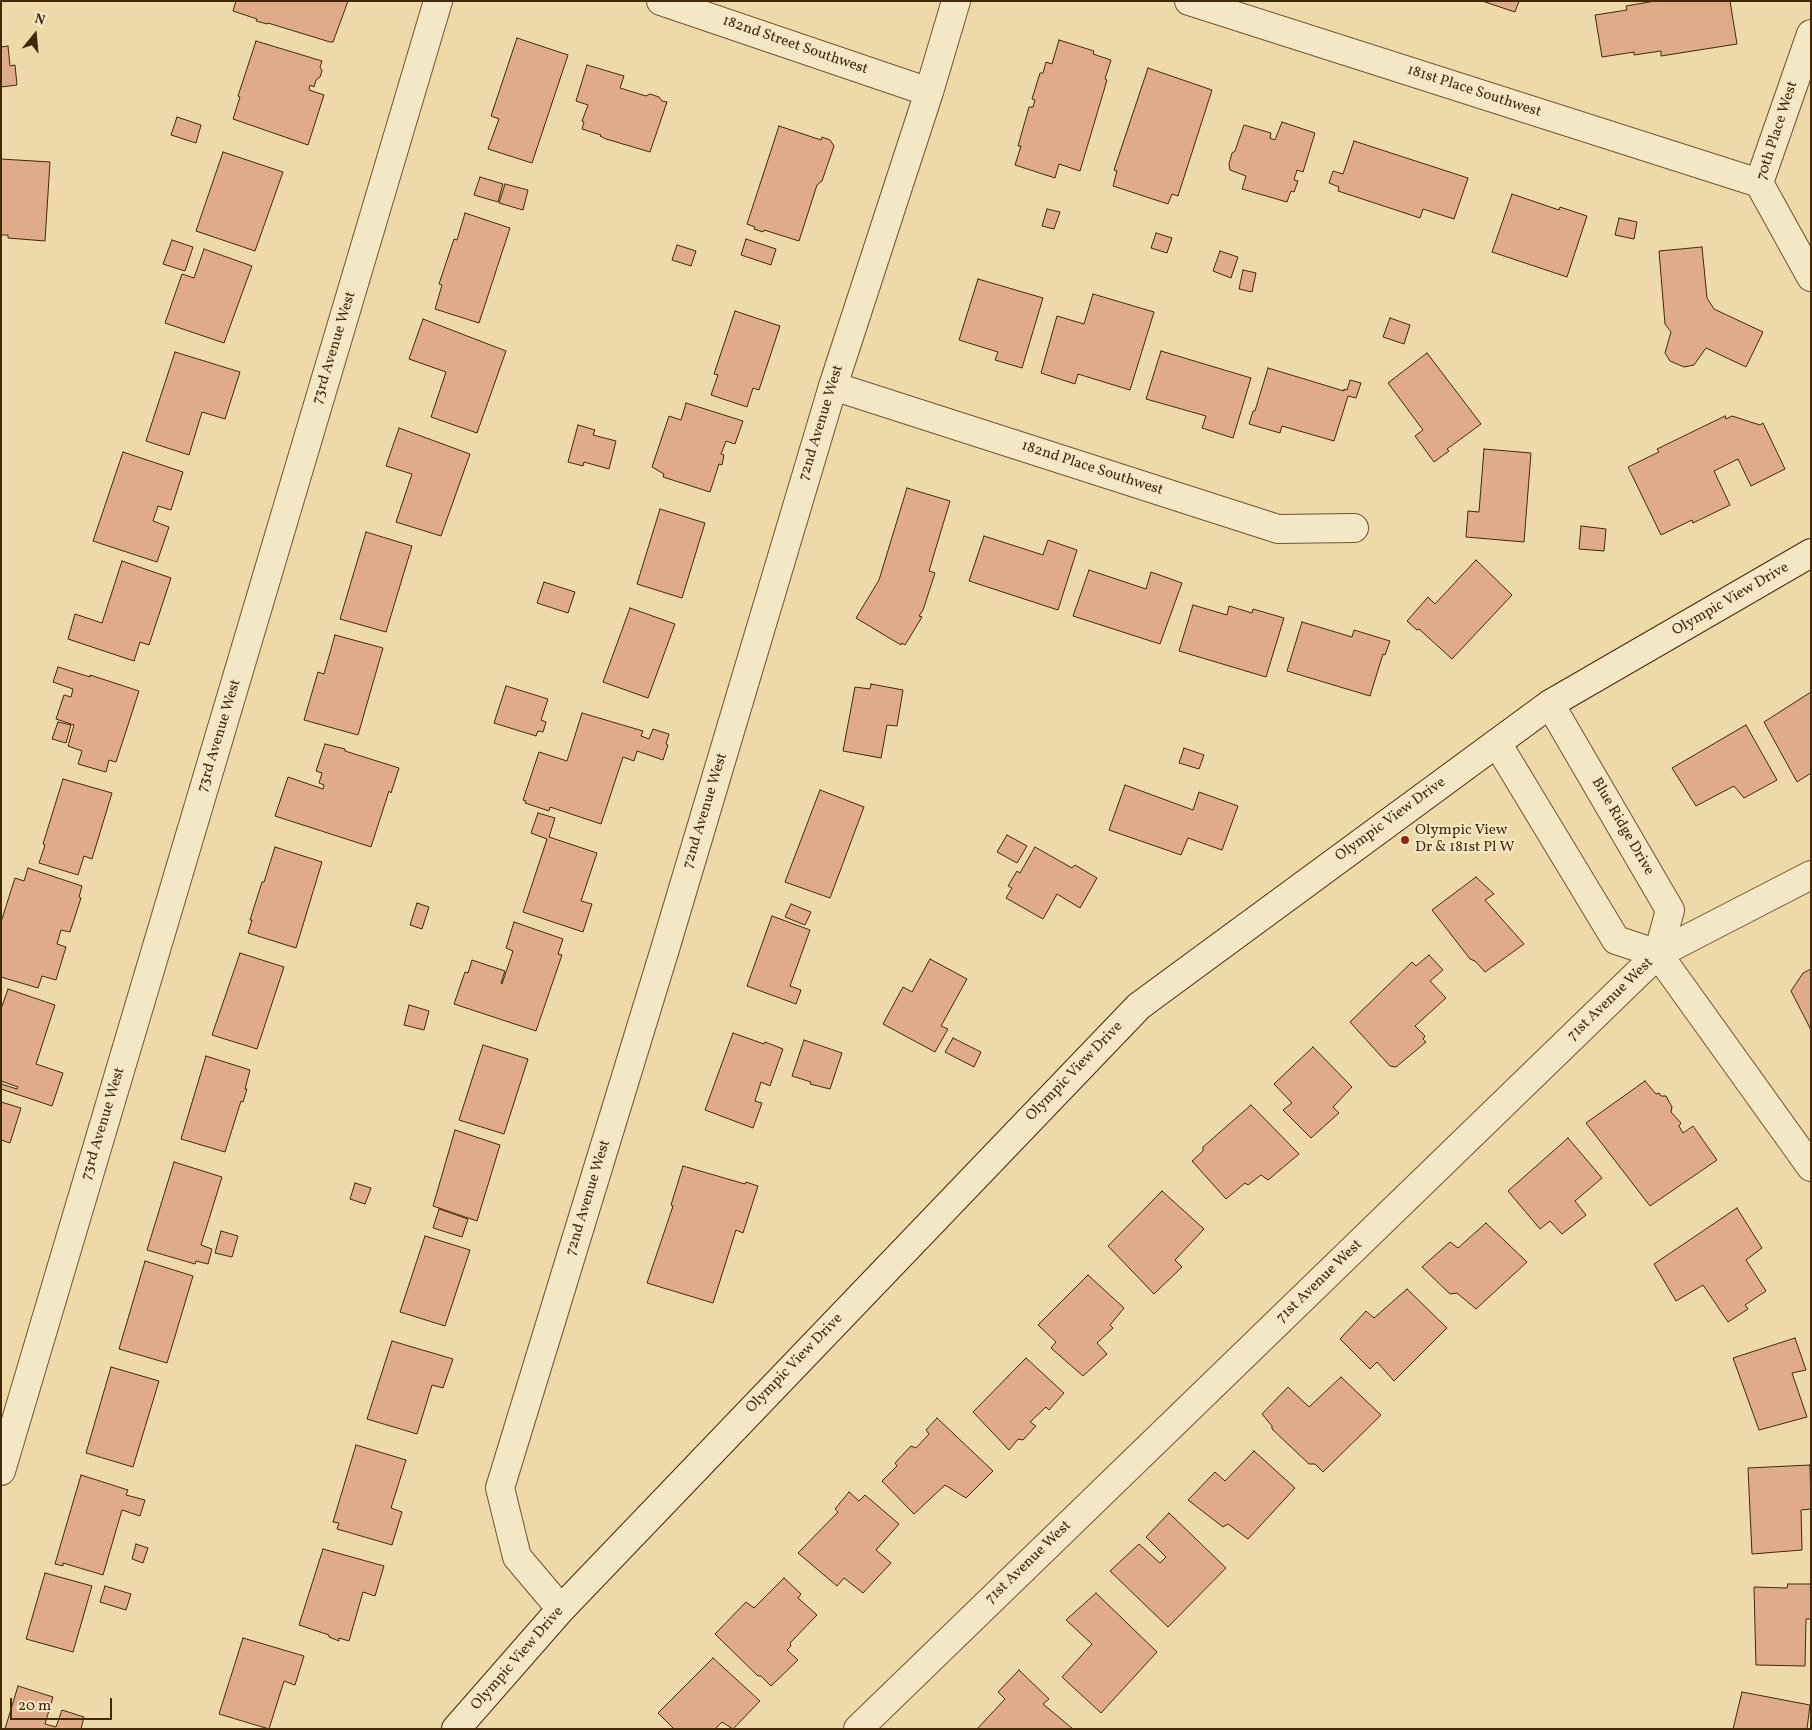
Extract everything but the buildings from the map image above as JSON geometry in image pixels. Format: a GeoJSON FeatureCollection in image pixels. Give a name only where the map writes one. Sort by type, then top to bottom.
{"type":"FeatureCollection","features":[{"type":"Feature","properties":{"kind":"street","name":"73rd Avenue West"},"geometry":{"type":"LineString","coordinates":[[1,1471],[438,1]]}},
{"type":"Feature","properties":{"kind":"street","name":"182nd Street Southwest"},"geometry":{"type":"LineString","coordinates":[[661,1],[928,92]]}},
{"type":"Feature","properties":{"kind":"street","name":"72nd Avenue West"},"geometry":{"type":"LineString","coordinates":[[561,1609],[516,1557],[500,1488],[665,949],[833,386],[956,1]]}},
{"type":"Feature","properties":{"kind":"street","name":"181st Place Southwest"},"geometry":{"type":"LineString","coordinates":[[1189,1],[1759,183]]}},
{"type":"Feature","properties":{"kind":"street","name":"70th Place West"},"geometry":{"type":"LineString","coordinates":[[1811,34],[1759,183],[1811,277]]}},
{"type":"Feature","properties":{"kind":"street","name":"182nd Place Southwest"},"geometry":{"type":"LineString","coordinates":[[833,386],[1278,529],[1354,528]]}},
{"type":"Feature","properties":{"kind":"street","name":"Olympic View Drive"},"geometry":{"type":"LineString","coordinates":[[456,1729],[561,1609],[1138,1006],[1550,704],[1811,553]]}},
{"type":"Feature","properties":{"kind":"street","name":"Blue Ridge Drive"},"geometry":{"type":"LineString","coordinates":[[1550,704],[1670,910],[1658,954]]}},
{"type":"Feature","properties":{"kind":"street"},"geometry":{"type":"LineString","coordinates":[[1497,743],[1616,940],[1658,954],[1811,1167]]}},
{"type":"Feature","properties":{"kind":"street","name":"71st Avenue West"},"geometry":{"type":"LineString","coordinates":[[858,1729],[1658,954],[1811,875]]}},
{"type":"Feature","properties":{"kind":"place","name":"Olympic View Dr & 181st Pl W"},"geometry":{"type":"Point","coordinates":[1405,840]}}]}
